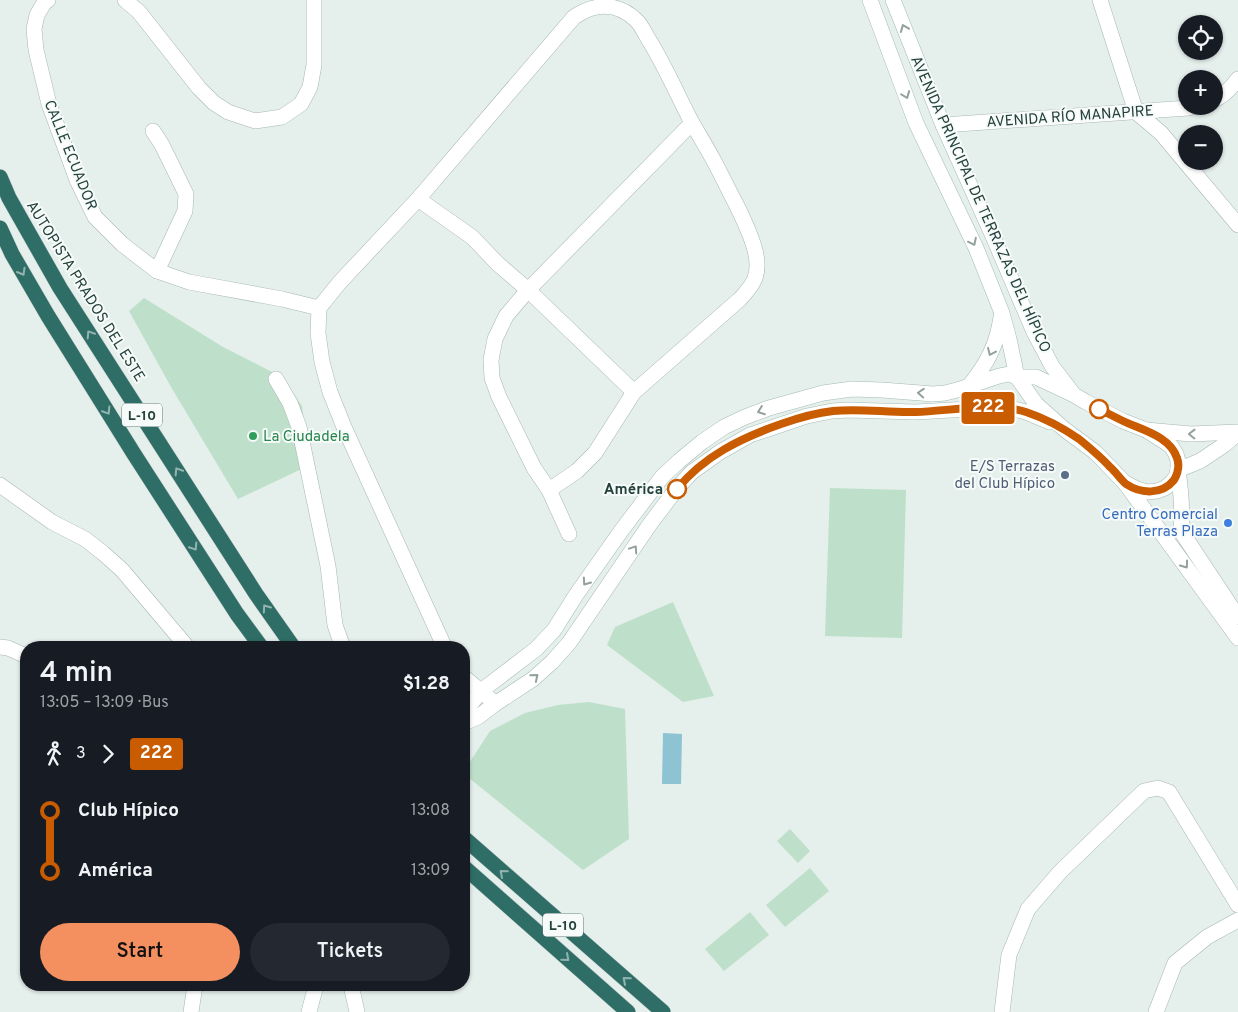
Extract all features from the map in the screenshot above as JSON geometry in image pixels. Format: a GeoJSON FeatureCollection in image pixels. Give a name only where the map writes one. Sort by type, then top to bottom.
{"type":"FeatureCollection","features":[{"type":"Feature","properties":{"kind":"highway","name":"AUTOPISTA PRADOS DEL ESTE"},"geometry":{"type":"LineString","coordinates":[[0,177],[9,198],[60,288],[256,594],[289,641]]}},
{"type":"Feature","properties":{"kind":"highway","name":"L-10"},"geometry":{"type":"LineString","coordinates":[[0,228],[12,254],[48,316],[134,454],[237,614],[257,641]]}},
{"type":"Feature","properties":{"kind":"highway","name":"L-10"},"geometry":{"type":"LineString","coordinates":[[470,843],[663,1012]]}},
{"type":"Feature","properties":{"kind":"highway","name":"L-10"},"geometry":{"type":"LineString","coordinates":[[470,873],[628,1012]]}},
{"type":"Feature","properties":{"kind":"street","name":"CALLE ECUADOR"},"geometry":{"type":"LineString","coordinates":[[48,0],[37,15],[34,29],[36,50],[49,104],[77,180],[95,217],[138,258],[157,271],[189,282],[282,299],[319,308]]}},
{"type":"Feature","properties":{"kind":"street"},"geometry":{"type":"LineString","coordinates":[[125,0],[139,12],[214,103],[228,112],[255,121],[282,116],[301,104],[310,87],[314,65],[314,0]]}},
{"type":"Feature","properties":{"kind":"street","name":"AVENIDA PRINCIPAL DE TERRAZAS DEL HÍPICO"},"geometry":{"type":"LineString","coordinates":[[870,0],[916,123],[976,248],[1002,313],[1017,377],[1036,404],[1064,430],[1095,452],[1125,483],[1147,492],[1165,488],[1176,477],[1178,470],[1178,461],[1171,446],[1146,430],[1123,421],[1074,395],[1052,366],[1034,332],[943,125],[892,0]]}},
{"type":"Feature","properties":{"kind":"street"},"geometry":{"type":"LineString","coordinates":[[1100,0],[1136,112],[1161,133],[1238,225]]}},
{"type":"Feature","properties":{"kind":"street"},"geometry":{"type":"LineString","coordinates":[[442,641],[344,427],[330,392],[322,362],[318,333],[319,308],[340,282],[418,199],[574,17],[584,10],[598,6],[610,6],[624,11],[638,21],[657,53],[692,123],[715,162],[753,241],[757,272],[751,288],[740,299],[634,392],[595,453],[577,471],[549,490]]}},
{"type":"Feature","properties":{"kind":"street"},"geometry":{"type":"LineString","coordinates":[[1223,95],[1233,86],[1238,78]]}},
{"type":"Feature","properties":{"kind":"street","name":"AVENIDA RÍO MANAPIRE"},"geometry":{"type":"LineString","coordinates":[[943,125],[1178,109]]}},
{"type":"Feature","properties":{"kind":"street"},"geometry":{"type":"LineString","coordinates":[[569,534],[549,490],[534,468],[499,397],[492,378],[491,360],[495,339],[506,316],[528,290],[692,123]]}},
{"type":"Feature","properties":{"kind":"street"},"geometry":{"type":"LineString","coordinates":[[154,131],[186,194],[185,211],[157,271]]}},
{"type":"Feature","properties":{"kind":"street"},"geometry":{"type":"LineString","coordinates":[[418,199],[472,237],[498,264],[528,290],[634,392]]}},
{"type":"Feature","properties":{"kind":"street"},"geometry":{"type":"LineString","coordinates":[[968,386],[982,369],[992,351],[999,334],[1002,313]]}},
{"type":"Feature","properties":{"kind":"street"},"geometry":{"type":"LineString","coordinates":[[495,704],[470,684],[536,649],[554,630],[621,531],[662,477],[702,442],[724,427],[769,408],[823,393],[852,389],[933,394],[957,390],[1009,374],[1017,377],[1036,377],[1074,395]]}},
{"type":"Feature","properties":{"kind":"street"},"geometry":{"type":"LineString","coordinates":[[276,379],[290,402],[299,427],[328,566],[335,625],[341,641]]}},
{"type":"Feature","properties":{"kind":"street"},"geometry":{"type":"LineString","coordinates":[[470,720],[478,717],[533,679],[552,662],[569,642],[660,511],[685,480],[692,472],[720,452],[750,435],[808,416],[832,411],[915,412],[1006,407],[1047,420],[1064,430]]}},
{"type":"Feature","properties":{"kind":"street"},"geometry":{"type":"LineString","coordinates":[[1146,430],[1191,434],[1238,432]]}},
{"type":"Feature","properties":{"kind":"street"},"geometry":{"type":"LineString","coordinates":[[1238,432],[1224,445],[1200,461],[1178,470],[1182,491],[1181,532],[1238,617]]}},
{"type":"Feature","properties":{"kind":"street"},"geometry":{"type":"LineString","coordinates":[[1125,483],[1238,638]]}},
{"type":"Feature","properties":{"kind":"street"},"geometry":{"type":"LineString","coordinates":[[0,485],[52,522],[85,539],[103,553],[122,570],[182,641]]}},
{"type":"Feature","properties":{"kind":"street"},"geometry":{"type":"LineString","coordinates":[[0,647],[20,653]]}},
{"type":"Feature","properties":{"kind":"street"},"geometry":{"type":"LineString","coordinates":[[1002,1012],[1009,955],[1028,909],[1060,872],[1144,792],[1158,788],[1168,792],[1238,905]]}},
{"type":"Feature","properties":{"kind":"street"},"geometry":{"type":"LineString","coordinates":[[1156,1012],[1175,963],[1207,937],[1238,920]]}},
{"type":"Feature","properties":{"kind":"street"},"geometry":{"type":"LineString","coordinates":[[191,1012],[194,991]]}},
{"type":"Feature","properties":{"kind":"street"},"geometry":{"type":"LineString","coordinates":[[309,1012],[314,991]]}},
{"type":"Feature","properties":{"kind":"street"},"geometry":{"type":"LineString","coordinates":[[353,991],[357,1012]]}},
{"type":"Feature","properties":{"kind":"green space","name":"La Ciudadela"},"geometry":{"type":"Polygon","coordinates":[[[144,298],[223,347],[282,377],[302,406],[310,465],[238,499],[171,387],[129,311],[144,298]]]}},
{"type":"Feature","properties":{"kind":"green space"},"geometry":{"type":"Polygon","coordinates":[[[830,488],[906,490],[902,638],[825,636],[830,488]]]}},
{"type":"Feature","properties":{"kind":"green space"},"geometry":{"type":"Polygon","coordinates":[[[673,602],[714,696],[683,702],[607,645],[615,627],[673,602]]]}},
{"type":"Feature","properties":{"kind":"green space"},"geometry":{"type":"Polygon","coordinates":[[[589,702],[625,709],[629,839],[583,870],[470,779],[470,762],[490,731],[525,713],[558,705],[589,702]]]}},
{"type":"Feature","properties":{"kind":"green space"},"geometry":{"type":"Polygon","coordinates":[[[790,829],[810,851],[798,863],[777,841],[790,829]]]}},
{"type":"Feature","properties":{"kind":"green space"},"geometry":{"type":"Polygon","coordinates":[[[810,868],[829,891],[785,927],[766,905],[810,868]]]}},
{"type":"Feature","properties":{"kind":"green space"},"geometry":{"type":"Polygon","coordinates":[[[750,912],[769,935],[724,971],[705,949],[750,912]]]}},
{"type":"Feature","properties":{"kind":"water"},"geometry":{"type":"Polygon","coordinates":[[[663,733],[682,734],[681,784],[662,784],[663,733]]]}},
{"type":"Feature","properties":{"kind":"bus line","name":"222"},"geometry":{"type":"LineString","coordinates":[[677,489],[692,472],[732,444],[750,435],[808,416],[848,410],[915,412],[1006,407],[1047,420],[1079,439],[1095,452],[1125,483],[1137,489],[1147,492],[1157,491],[1171,483],[1176,477],[1178,461],[1171,446],[1146,430],[1099,409]]}},
{"type":"Feature","properties":{"kind":"place","name":"La Ciudadela"},"geometry":{"type":"Point","coordinates":[253,436]}},
{"type":"Feature","properties":{"kind":"place","name":"E/S Terrazas del Club Hípico"},"geometry":{"type":"Point","coordinates":[1065,475]}},
{"type":"Feature","properties":{"kind":"place","name":"América"},"geometry":{"type":"Point","coordinates":[677,489]}},
{"type":"Feature","properties":{"kind":"place","name":"Centro Comercial Terras Plaza"},"geometry":{"type":"Point","coordinates":[1228,523]}}]}
